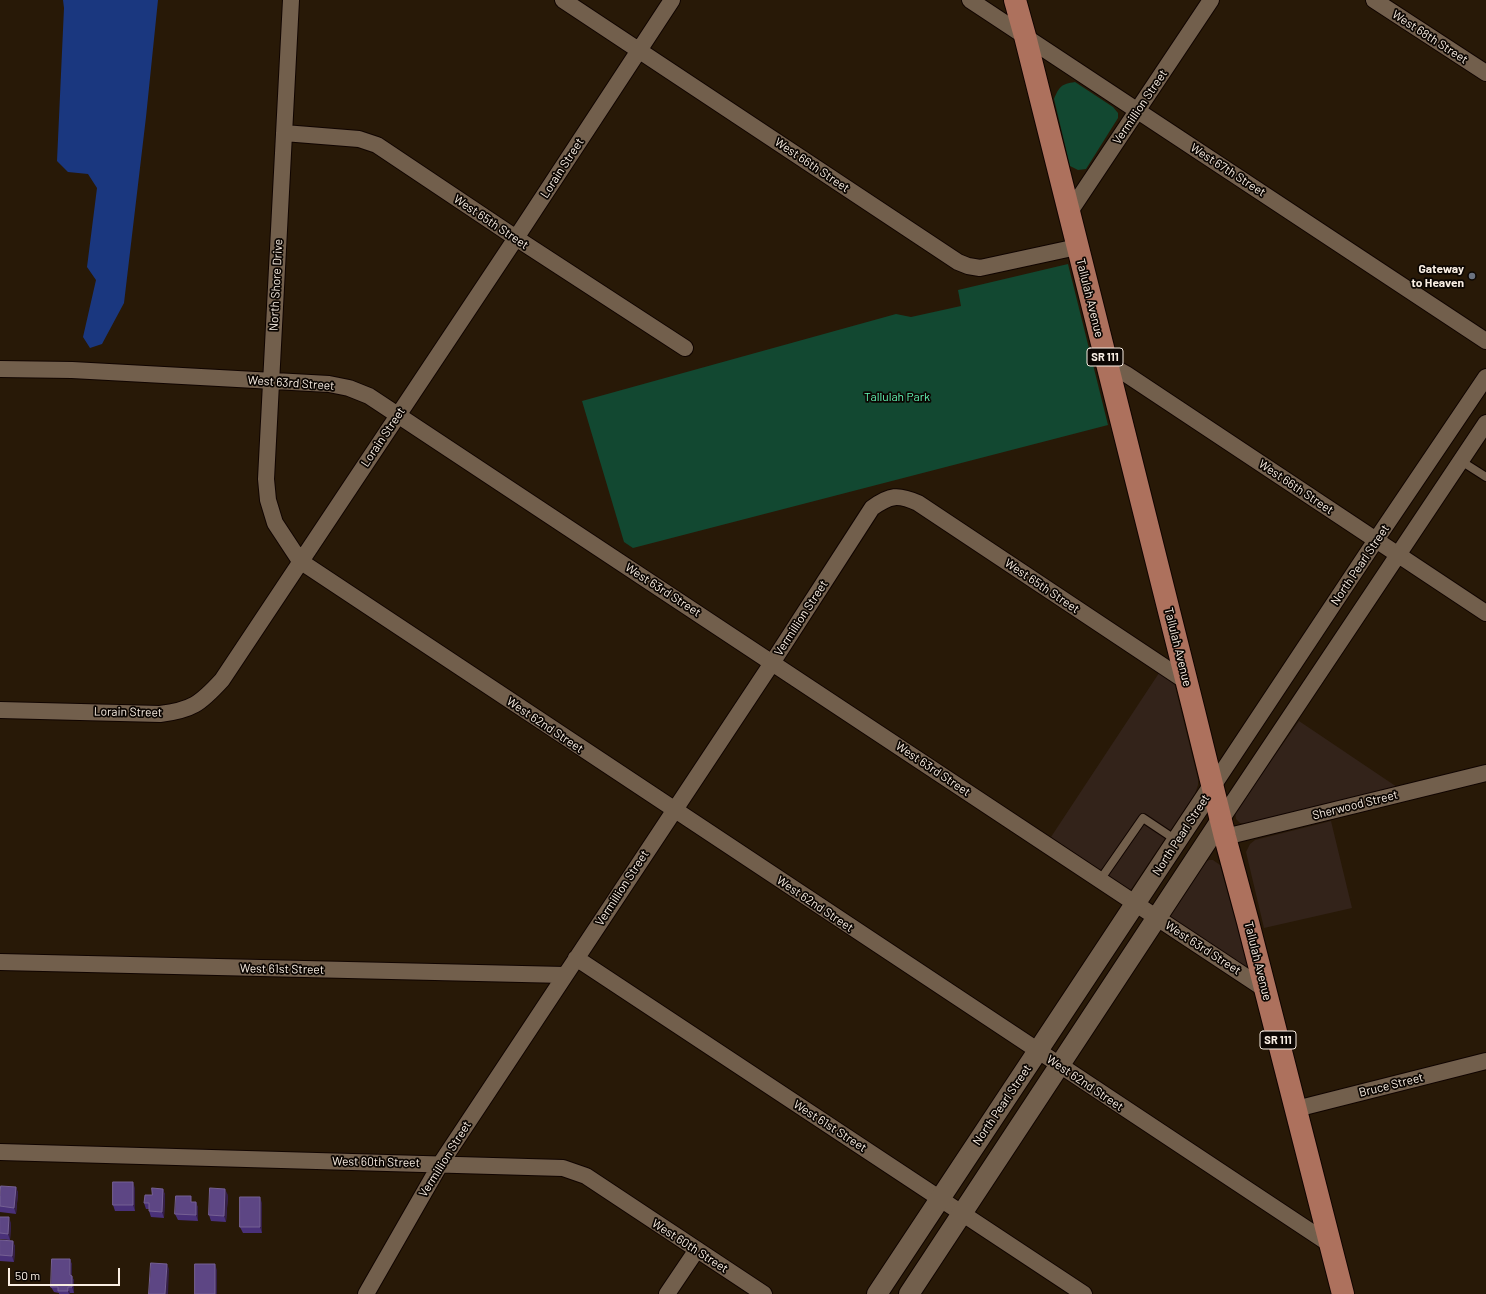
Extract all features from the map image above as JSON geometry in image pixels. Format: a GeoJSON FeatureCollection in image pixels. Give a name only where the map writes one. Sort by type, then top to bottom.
{"type":"FeatureCollection","features":[{"type":"Feature","properties":{"kind":"main road","name":"Tallulah Avenue"},"geometry":{"type":"LineString","coordinates":[[1015,0],[1223,829],[1266,990],[1343,1294]]}},
{"type":"Feature","properties":{"kind":"street","name":"North Shore Drive"},"geometry":{"type":"LineString","coordinates":[[291,0],[266,479],[268,500],[275,523],[300,561]]}},
{"type":"Feature","properties":{"kind":"street","name":"West 66th Street"},"geometry":{"type":"LineString","coordinates":[[563,0],[958,262],[968,266],[980,268],[1077,247]]}},
{"type":"Feature","properties":{"kind":"street","name":"Lorain Street"},"geometry":{"type":"LineString","coordinates":[[0,710],[160,714],[178,711],[196,705],[209,694],[222,680],[516,238],[672,0]]}},
{"type":"Feature","properties":{"kind":"street","name":"West 67th Street"},"geometry":{"type":"LineString","coordinates":[[970,0],[1486,341]]}},
{"type":"Feature","properties":{"kind":"street","name":"Vermillion Street"},"geometry":{"type":"LineString","coordinates":[[1069,213],[1211,0]]}},
{"type":"Feature","properties":{"kind":"street","name":"West 68th Street"},"geometry":{"type":"LineString","coordinates":[[1374,0],[1486,73]]}},
{"type":"Feature","properties":{"kind":"street","name":"West 65th Street"},"geometry":{"type":"LineString","coordinates":[[284,133],[359,139],[377,145],[685,348]]}},
{"type":"Feature","properties":{"kind":"street","name":"West 66th Street"},"geometry":{"type":"LineString","coordinates":[[1106,362],[1399,554],[1486,613]]}},
{"type":"Feature","properties":{"kind":"street","name":"West 63rd Street"},"geometry":{"type":"LineString","coordinates":[[0,370],[72,370],[329,384],[349,388],[369,396],[1266,990]]}},
{"type":"Feature","properties":{"kind":"street","name":"North Pearl Street"},"geometry":{"type":"LineString","coordinates":[[877,1294],[1376,540],[1486,377]]}},
{"type":"Feature","properties":{"kind":"street","name":"North Pearl Street"},"geometry":{"type":"LineString","coordinates":[[909,1294],[1156,918],[1223,829],[1399,554],[1486,423]]}},
{"type":"Feature","properties":{"kind":"street","name":"West 65th Street"},"geometry":{"type":"LineString","coordinates":[[894,496],[906,498],[918,504],[1187,682]]}},
{"type":"Feature","properties":{"kind":"street","name":"Vermillion Street"},"geometry":{"type":"LineString","coordinates":[[366,1294],[441,1163],[772,663],[872,508],[883,500],[894,496]]}},
{"type":"Feature","properties":{"kind":"street","name":"West 62nd Street"},"geometry":{"type":"LineString","coordinates":[[300,561],[1331,1246]]}},
{"type":"Feature","properties":{"kind":"street","name":"Sherwood Street"},"geometry":{"type":"LineString","coordinates":[[1223,829],[1486,773]]}},
{"type":"Feature","properties":{"kind":"street","name":"West 61st Street"},"geometry":{"type":"LineString","coordinates":[[576,958],[1084,1294]]}},
{"type":"Feature","properties":{"kind":"street","name":"West 61st Street"},"geometry":{"type":"LineString","coordinates":[[0,962],[565,975]]}},
{"type":"Feature","properties":{"kind":"street","name":"Bruce Street"},"geometry":{"type":"LineString","coordinates":[[1296,1109],[1486,1061]]}},
{"type":"Feature","properties":{"kind":"street","name":"West 60th Street"},"geometry":{"type":"LineString","coordinates":[[0,1152],[441,1163],[563,1168],[586,1176],[764,1294]]}},
{"type":"Feature","properties":{"kind":"street"},"geometry":{"type":"LineString","coordinates":[[667,1294],[696,1250]]}},
{"type":"Feature","properties":{"kind":"lane"},"geometry":{"type":"LineString","coordinates":[[1461,461],[1486,477]]}},
{"type":"Feature","properties":{"kind":"lane"},"geometry":{"type":"LineString","coordinates":[[1100,880],[1143,818],[1177,841]]}},
{"type":"Feature","properties":{"kind":"shaded area"},"geometry":{"type":"Polygon","coordinates":[[[1159,673],[1174,682],[1198,779],[1198,785],[1195,794],[1130,891],[1051,837],[1159,673]]]}},
{"type":"Feature","properties":{"kind":"shaded area"},"geometry":{"type":"Polygon","coordinates":[[[1299,721],[1397,787],[1250,824],[1240,823],[1236,819],[1235,812],[1299,721]]]}},
{"type":"Feature","properties":{"kind":"shaded area"},"geometry":{"type":"Polygon","coordinates":[[[1331,821],[1352,908],[1264,928],[1246,852],[1250,844],[1255,840],[1331,821]]]}},
{"type":"Feature","properties":{"kind":"shaded area"},"geometry":{"type":"Polygon","coordinates":[[[1213,860],[1220,865],[1256,993],[1161,929],[1205,862],[1213,860]]]}},
{"type":"Feature","properties":{"kind":"green space"},"geometry":{"type":"Polygon","coordinates":[[[1075,82],[1113,107],[1118,113],[1118,118],[1086,169],[1078,170],[1070,166],[1054,99],[1061,87],[1075,82]]]}},
{"type":"Feature","properties":{"kind":"green space","name":"Tallulah Park"},"geometry":{"type":"Polygon","coordinates":[[[1068,264],[1108,425],[633,548],[624,542],[582,401],[896,314],[911,317],[961,306],[958,290],[1068,264]]]}},
{"type":"Feature","properties":{"kind":"water"},"geometry":{"type":"Polygon","coordinates":[[[63,0],[158,0],[124,303],[102,344],[90,348],[83,337],[96,280],[87,267],[97,188],[88,174],[68,172],[57,161],[64,8],[63,0]]]}},
{"type":"Feature","properties":{"kind":"building"},"geometry":{"type":"Polygon","coordinates":[[[113,1182],[133,1182],[133,1205],[113,1205],[113,1182]]]}},
{"type":"Feature","properties":{"kind":"building"},"geometry":{"type":"Polygon","coordinates":[[[1,1186],[16,1187],[14,1208],[0,1206],[1,1186]]]}},
{"type":"Feature","properties":{"kind":"building"},"geometry":{"type":"Polygon","coordinates":[[[152,1188],[163,1189],[162,1212],[149,1211],[149,1203],[144,1203],[145,1195],[152,1195],[152,1188]]]}},
{"type":"Feature","properties":{"kind":"building"},"geometry":{"type":"Polygon","coordinates":[[[210,1188],[225,1189],[224,1216],[209,1215],[210,1188]]]}},
{"type":"Feature","properties":{"kind":"building"},"geometry":{"type":"Polygon","coordinates":[[[176,1196],[191,1196],[191,1202],[196,1202],[196,1215],[175,1214],[176,1196]]]}},
{"type":"Feature","properties":{"kind":"building"},"geometry":{"type":"Polygon","coordinates":[[[240,1197],[260,1197],[260,1227],[240,1227],[240,1197]]]}},
{"type":"Feature","properties":{"kind":"building"},"geometry":{"type":"Polygon","coordinates":[[[0,1217],[9,1217],[8,1234],[0,1233],[0,1217]]]}},
{"type":"Feature","properties":{"kind":"building"},"geometry":{"type":"Polygon","coordinates":[[[0,1240],[13,1241],[12,1256],[0,1255],[0,1240]]]}},
{"type":"Feature","properties":{"kind":"building"},"geometry":{"type":"Polygon","coordinates":[[[52,1259],[70,1259],[72,1287],[68,1287],[68,1291],[58,1291],[58,1287],[51,1287],[52,1259]]]}},
{"type":"Feature","properties":{"kind":"building"},"geometry":{"type":"Polygon","coordinates":[[[151,1263],[167,1264],[165,1294],[149,1294],[151,1263]]]}},
{"type":"Feature","properties":{"kind":"building"},"geometry":{"type":"Polygon","coordinates":[[[195,1264],[215,1264],[215,1294],[195,1294],[195,1264]]]}},
{"type":"Feature","properties":{"kind":"place","name":"Gateway to Heaven"},"geometry":{"type":"Point","coordinates":[1472,276]}}]}
